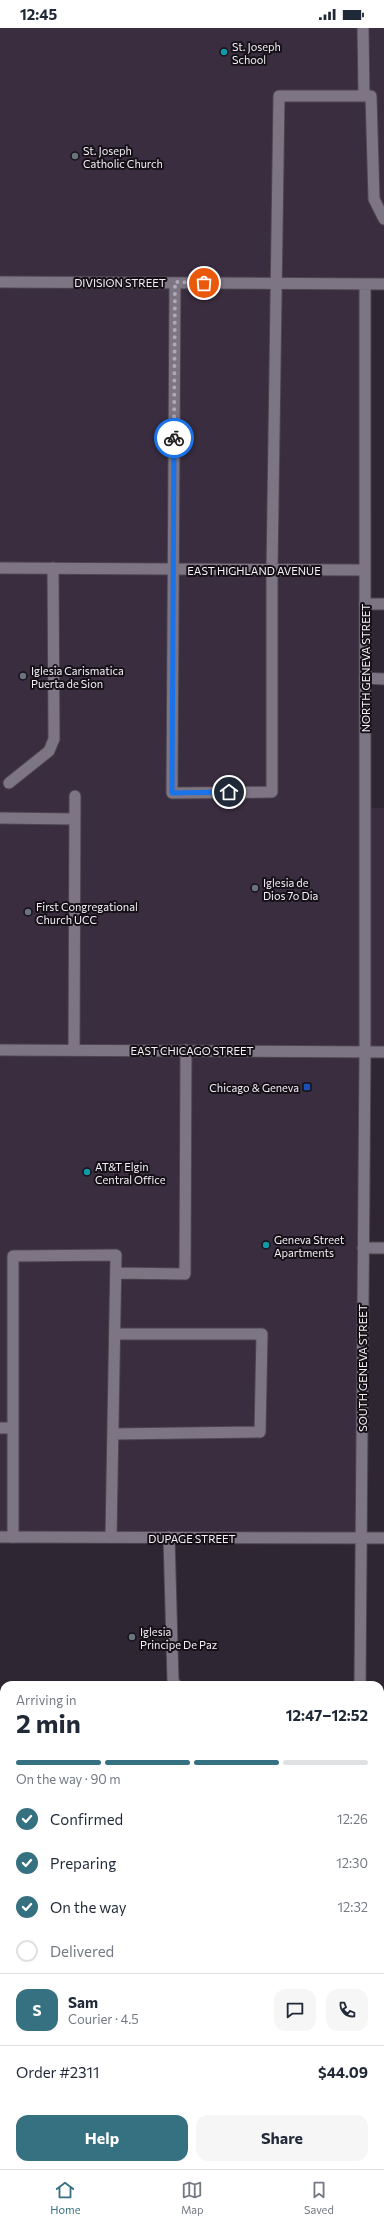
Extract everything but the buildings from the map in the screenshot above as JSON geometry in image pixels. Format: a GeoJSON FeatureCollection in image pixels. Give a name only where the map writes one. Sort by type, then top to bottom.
{"type":"FeatureCollection","features":[{"type":"Feature","properties":{"kind":"street"},"geometry":{"type":"LineString","coordinates":[[363,28],[364,96]]}},
{"type":"Feature","properties":{"kind":"street"},"geometry":{"type":"LineString","coordinates":[[175,282],[172,793],[272,792],[272,570],[279,96],[371,96],[374,199],[384,219]]}},
{"type":"Feature","properties":{"kind":"street","name":"DIVISION STREET"},"geometry":{"type":"LineString","coordinates":[[0,282],[384,284]]}},
{"type":"Feature","properties":{"kind":"street","name":"NORTH GENEVA STREET"},"geometry":{"type":"LineString","coordinates":[[365,284],[365,1052]]}},
{"type":"Feature","properties":{"kind":"street","name":"EAST HIGHLAND AVENUE"},"geometry":{"type":"LineString","coordinates":[[0,568],[365,570]]}},
{"type":"Feature","properties":{"kind":"street"},"geometry":{"type":"LineString","coordinates":[[9,784],[49,752],[54,739],[53,568]]}},
{"type":"Feature","properties":{"kind":"street"},"geometry":{"type":"LineString","coordinates":[[365,604],[384,604]]}},
{"type":"Feature","properties":{"kind":"street"},"geometry":{"type":"LineString","coordinates":[[365,678],[384,679]]}},
{"type":"Feature","properties":{"kind":"street"},"geometry":{"type":"LineString","coordinates":[[74,1050],[75,796]]}},
{"type":"Feature","properties":{"kind":"street"},"geometry":{"type":"LineString","coordinates":[[0,818],[75,819]]}},
{"type":"Feature","properties":{"kind":"street","name":"EAST CHICAGO STREET"},"geometry":{"type":"LineString","coordinates":[[0,1050],[384,1052]]}},
{"type":"Feature","properties":{"kind":"street"},"geometry":{"type":"LineString","coordinates":[[116,1273],[185,1274],[186,1050]]}},
{"type":"Feature","properties":{"kind":"street","name":"SOUTH GENEVA STREET"},"geometry":{"type":"LineString","coordinates":[[360,1681],[365,1052]]}},
{"type":"Feature","properties":{"kind":"street"},"geometry":{"type":"LineString","coordinates":[[363,1248],[384,1248]]}},
{"type":"Feature","properties":{"kind":"street"},"geometry":{"type":"LineString","coordinates":[[13,1537],[13,1256],[116,1255],[111,1537]]}},
{"type":"Feature","properties":{"kind":"street"},"geometry":{"type":"LineString","coordinates":[[113,1434],[260,1432],[262,1334],[115,1334]]}},
{"type":"Feature","properties":{"kind":"street"},"geometry":{"type":"LineString","coordinates":[[0,1428],[13,1428]]}},
{"type":"Feature","properties":{"kind":"street","name":"DUPAGE STREET"},"geometry":{"type":"LineString","coordinates":[[0,1537],[384,1538]]}},
{"type":"Feature","properties":{"kind":"street"},"geometry":{"type":"LineString","coordinates":[[169,1537],[172,1681]]}},
{"type":"Feature","properties":{"kind":"shaded area"},"geometry":{"type":"Polygon","coordinates":[[[0,28],[384,28],[384,284],[366,284],[365,808],[384,808],[384,1052],[365,1052],[361,1538],[0,1537],[0,28]]]}},
{"type":"Feature","properties":{"kind":"way so far"},"geometry":{"type":"LineString","coordinates":[[174,438],[175,282],[204,283]]}},
{"type":"Feature","properties":{"kind":"place","name":"St. Joseph School"},"geometry":{"type":"Point","coordinates":[224,52]}},
{"type":"Feature","properties":{"kind":"place","name":"St. Joseph Catholic Church"},"geometry":{"type":"Point","coordinates":[75,156]}},
{"type":"Feature","properties":{"kind":"place","name":"Iglesia Carismatica Puerta de Sion"},"geometry":{"type":"Point","coordinates":[23,676]}},
{"type":"Feature","properties":{"kind":"place","name":"Iglesia de Dios 7o Dia"},"geometry":{"type":"Point","coordinates":[255,888]}},
{"type":"Feature","properties":{"kind":"place","name":"First Congregational Church UCC"},"geometry":{"type":"Point","coordinates":[28,912]}},
{"type":"Feature","properties":{"kind":"place","name":"Chicago & Geneva"},"geometry":{"type":"Point","coordinates":[307,1087]}},
{"type":"Feature","properties":{"kind":"place","name":"AT&T Elgin Central Office"},"geometry":{"type":"Point","coordinates":[87,1172]}},
{"type":"Feature","properties":{"kind":"place","name":"Geneva Street Apartments"},"geometry":{"type":"Point","coordinates":[266,1245]}},
{"type":"Feature","properties":{"kind":"place","name":"Iglesia Principe De Paz"},"geometry":{"type":"Point","coordinates":[132,1637]}},
{"type":"Feature","properties":{"kind":"route"},"geometry":{"type":"LineString","coordinates":[[174,438],[172,793],[229,792]]}}]}
